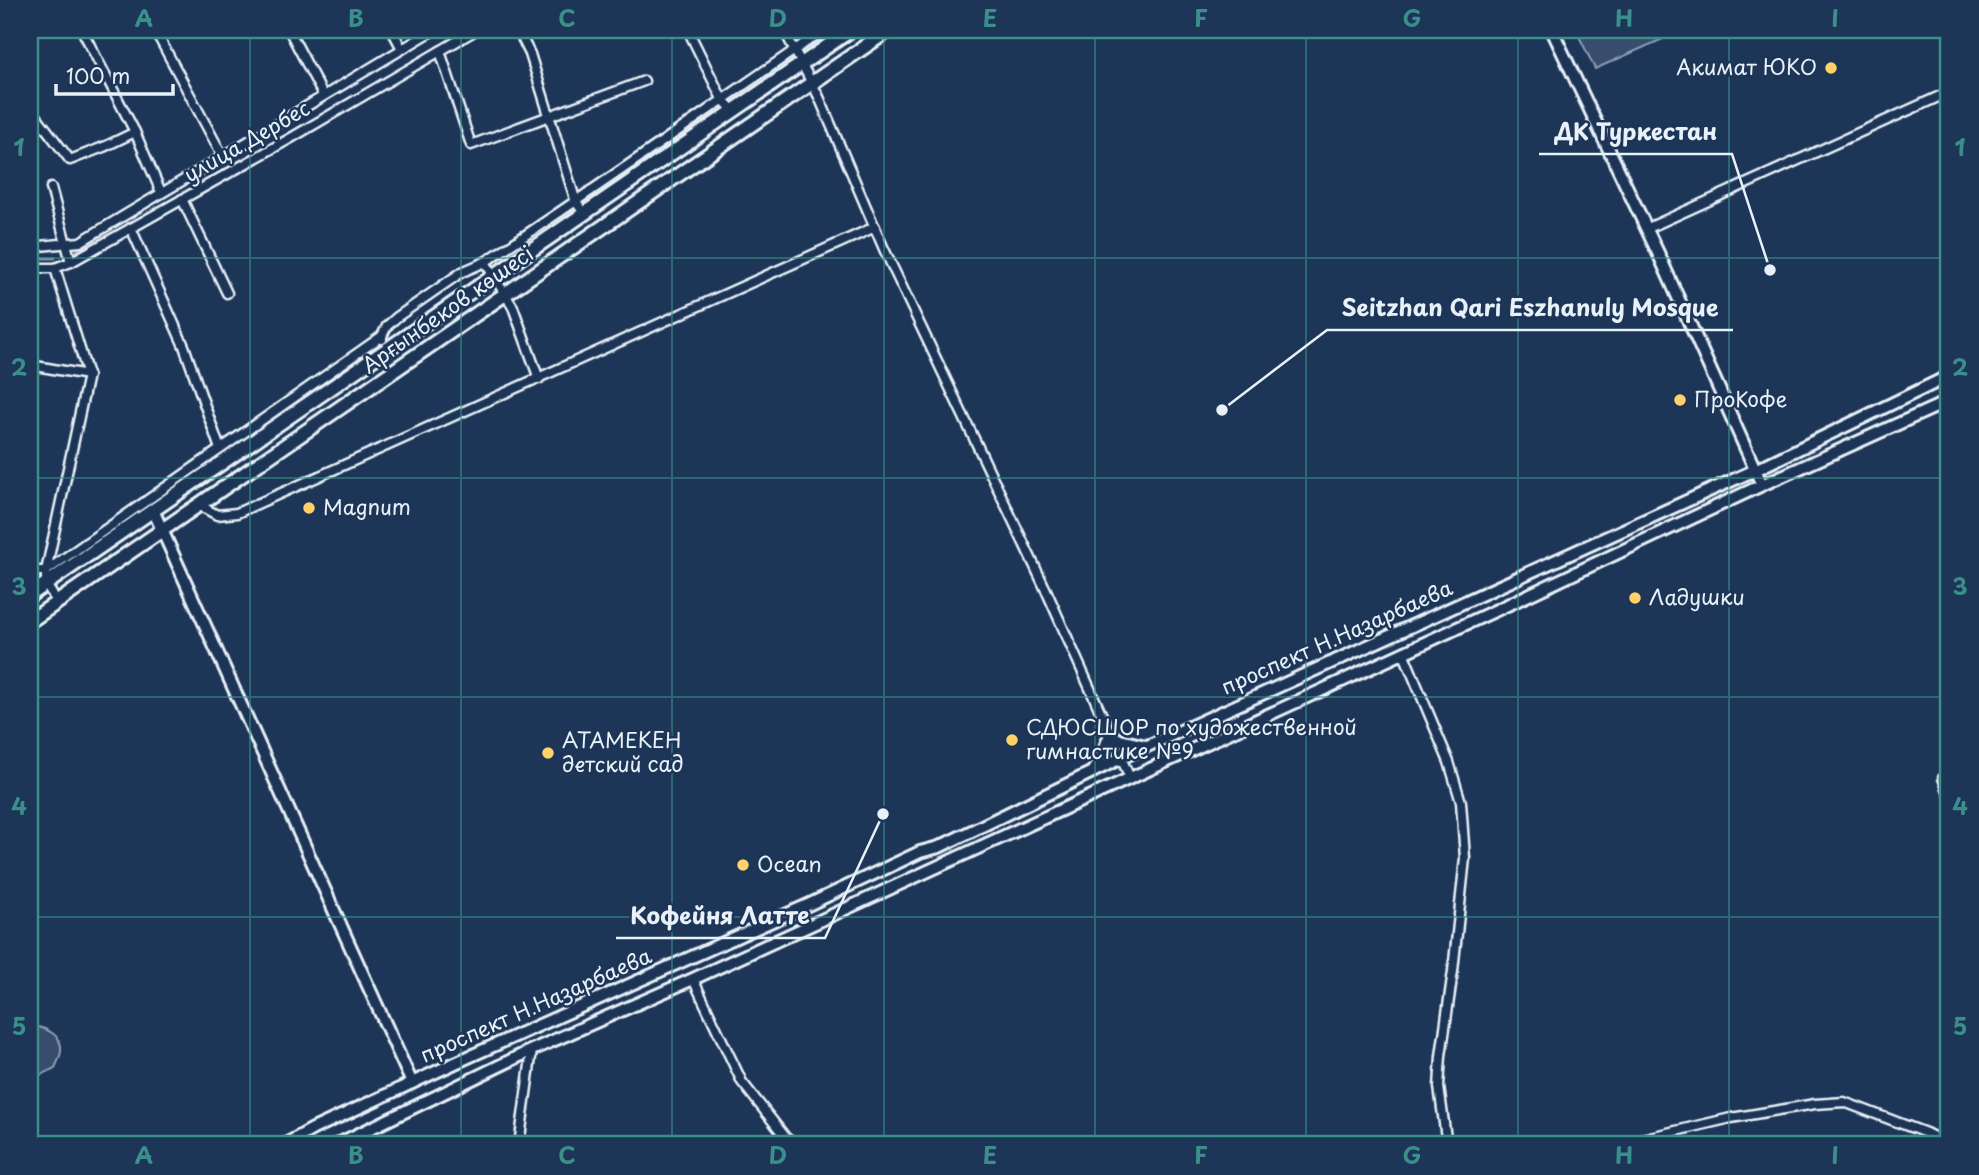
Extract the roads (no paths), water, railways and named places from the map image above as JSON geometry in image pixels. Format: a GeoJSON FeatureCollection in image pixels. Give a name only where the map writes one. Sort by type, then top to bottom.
{"type":"FeatureCollection","features":[{"type":"Feature","properties":{"kind":"main road","name":"Арғынбеков көшесі"},"geometry":{"type":"LineString","coordinates":[[30,595],[46,578],[153,510],[851,30]]}},
{"type":"Feature","properties":{"kind":"main road","name":"Арғынбеков көшесі"},"geometry":{"type":"LineString","coordinates":[[30,621],[888,30]]}},
{"type":"Feature","properties":{"kind":"main road"},"geometry":{"type":"LineString","coordinates":[[1552,30],[1762,485]]}},
{"type":"Feature","properties":{"kind":"main road","name":"проспект Н.Назарбаева"},"geometry":{"type":"LineString","coordinates":[[284,1145],[412,1083],[920,852],[939,846],[1146,746],[1755,470],[1949,376]]}},
{"type":"Feature","properties":{"kind":"main road","name":"проспект Н.Назарбаева"},"geometry":{"type":"LineString","coordinates":[[336,1145],[532,1050],[694,979],[1949,401]]}},
{"type":"Feature","properties":{"kind":"main road"},"geometry":{"type":"LineString","coordinates":[[153,510],[412,1083]]}},
{"type":"Feature","properties":{"kind":"main road"},"geometry":{"type":"LineString","coordinates":[[1093,771],[1110,734],[1120,740],[1146,746]]}},
{"type":"Feature","properties":{"kind":"street"},"geometry":{"type":"LineString","coordinates":[[82,30],[135,132],[161,192]]}},
{"type":"Feature","properties":{"kind":"street"},"geometry":{"type":"LineString","coordinates":[[155,30],[222,155]]}},
{"type":"Feature","properties":{"kind":"street"},"geometry":{"type":"LineString","coordinates":[[289,30],[323,95]]}},
{"type":"Feature","properties":{"kind":"street"},"geometry":{"type":"LineString","coordinates":[[392,30],[402,49]]}},
{"type":"Feature","properties":{"kind":"street","name":"улица Дербес"},"geometry":{"type":"LineString","coordinates":[[30,247],[80,242],[434,30]]}},
{"type":"Feature","properties":{"kind":"street","name":"улица Дербес"},"geometry":{"type":"LineString","coordinates":[[30,268],[55,268],[71,262],[476,30]]}},
{"type":"Feature","properties":{"kind":"street"},"geometry":{"type":"LineString","coordinates":[[518,30],[530,54],[576,202],[585,214]]}},
{"type":"Feature","properties":{"kind":"street"},"geometry":{"type":"LineString","coordinates":[[688,30],[722,99],[734,111]]}},
{"type":"Feature","properties":{"kind":"street"},"geometry":{"type":"LineString","coordinates":[[784,30],[812,83],[875,227],[1046,590],[1130,778]]}},
{"type":"Feature","properties":{"kind":"street"},"geometry":{"type":"LineString","coordinates":[[46,578],[219,449],[382,335],[397,317],[462,272],[485,262],[576,202],[824,30]]}},
{"type":"Feature","properties":{"kind":"street"},"geometry":{"type":"LineString","coordinates":[[440,51],[471,145],[644,81]]}},
{"type":"Feature","properties":{"kind":"street"},"geometry":{"type":"LineString","coordinates":[[1646,229],[1949,92]]}},
{"type":"Feature","properties":{"kind":"street"},"geometry":{"type":"LineString","coordinates":[[30,108],[70,160],[135,132]]}},
{"type":"Feature","properties":{"kind":"street"},"geometry":{"type":"LineString","coordinates":[[51,188],[71,262]]}},
{"type":"Feature","properties":{"kind":"street"},"geometry":{"type":"LineString","coordinates":[[182,199],[227,293]]}},
{"type":"Feature","properties":{"kind":"street"},"geometry":{"type":"LineString","coordinates":[[199,505],[217,515],[237,513],[875,227]]}},
{"type":"Feature","properties":{"kind":"street"},"geometry":{"type":"LineString","coordinates":[[131,228],[184,346],[219,449]]}},
{"type":"Feature","properties":{"kind":"street"},"geometry":{"type":"LineString","coordinates":[[485,262],[513,307],[539,379]]}},
{"type":"Feature","properties":{"kind":"street"},"geometry":{"type":"LineString","coordinates":[[46,578],[88,375],[55,268]]}},
{"type":"Feature","properties":{"kind":"street"},"geometry":{"type":"LineString","coordinates":[[382,335],[383,352]]}},
{"type":"Feature","properties":{"kind":"street"},"geometry":{"type":"LineString","coordinates":[[30,365],[88,375]]}},
{"type":"Feature","properties":{"kind":"street"},"geometry":{"type":"LineString","coordinates":[[30,573],[34,571],[46,578],[57,602]]}},
{"type":"Feature","properties":{"kind":"street"},"geometry":{"type":"LineString","coordinates":[[1403,652],[1449,762],[1461,802],[1465,858],[1439,1087],[1447,1145]]}},
{"type":"Feature","properties":{"kind":"street"},"geometry":{"type":"LineString","coordinates":[[1943,778],[1949,793]]}},
{"type":"Feature","properties":{"kind":"street"},"geometry":{"type":"LineString","coordinates":[[694,979],[742,1082],[786,1138],[795,1145]]}},
{"type":"Feature","properties":{"kind":"street"},"geometry":{"type":"LineString","coordinates":[[519,1145],[532,1050]]}},
{"type":"Feature","properties":{"kind":"street"},"geometry":{"type":"LineString","coordinates":[[1616,1145],[1731,1118],[1844,1102],[1926,1133],[1949,1145]]}},
{"type":"Feature","properties":{"kind":"waterway"},"geometry":{"type":"LineString","coordinates":[[76,251],[196,177]]}},
{"type":"Feature","properties":{"kind":"waterway"},"geometry":{"type":"LineString","coordinates":[[30,258],[55,258]]}},
{"type":"Feature","properties":{"kind":"place","name":"Акимат ЮКО"},"geometry":{"type":"Point","coordinates":[1831,68]}},
{"type":"Feature","properties":{"kind":"place","name":"ДК Туркестан"},"geometry":{"type":"Point","coordinates":[1770,270]}},
{"type":"Feature","properties":{"kind":"place","name":"ПроКофе"},"geometry":{"type":"Point","coordinates":[1680,400]}},
{"type":"Feature","properties":{"kind":"place","name":"Seitzhan Qari Eszhanuly Mosque"},"geometry":{"type":"Point","coordinates":[1222,410]}},
{"type":"Feature","properties":{"kind":"place","name":"Magnum"},"geometry":{"type":"Point","coordinates":[309,508]}},
{"type":"Feature","properties":{"kind":"place","name":"Ладушки"},"geometry":{"type":"Point","coordinates":[1635,598]}},
{"type":"Feature","properties":{"kind":"place","name":"СДЮСШОР по художественной гимнастике №9"},"geometry":{"type":"Point","coordinates":[1012,740]}},
{"type":"Feature","properties":{"kind":"place","name":"АТАМЕКЕН детский сад"},"geometry":{"type":"Point","coordinates":[548,753]}},
{"type":"Feature","properties":{"kind":"place","name":"Кофейня Латте"},"geometry":{"type":"Point","coordinates":[883,814]}},
{"type":"Feature","properties":{"kind":"place","name":"Ocean"},"geometry":{"type":"Point","coordinates":[743,865]}}]}
